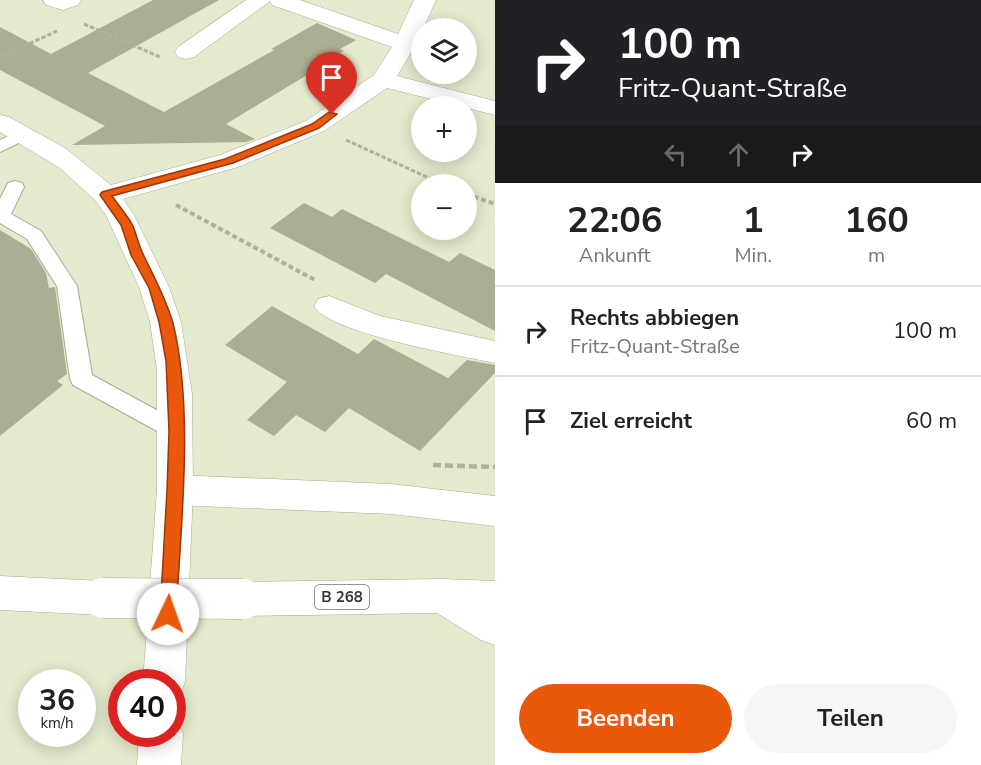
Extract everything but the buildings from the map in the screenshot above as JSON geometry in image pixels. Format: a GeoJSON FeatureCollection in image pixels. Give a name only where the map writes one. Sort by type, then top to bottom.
{"type":"FeatureCollection","features":[{"type":"Feature","properties":{"kind":"street"},"geometry":{"type":"LineString","coordinates":[[186,52],[260,0]]}},
{"type":"Feature","properties":{"kind":"street"},"geometry":{"type":"LineString","coordinates":[[280,0],[405,44]]}},
{"type":"Feature","properties":{"kind":"street"},"geometry":{"type":"LineString","coordinates":[[106,195],[229,161],[315,126],[383,80],[405,44],[425,0]]}},
{"type":"Feature","properties":{"kind":"street"},"geometry":{"type":"LineString","coordinates":[[383,80],[495,108]]}},
{"type":"Feature","properties":{"kind":"street"},"geometry":{"type":"LineString","coordinates":[[0,122],[52,151],[106,195],[127,225],[137,255],[159,299],[173,361],[176,431],[165,669]]}},
{"type":"Feature","properties":{"kind":"street"},"geometry":{"type":"LineString","coordinates":[[329,306],[374,326],[495,352]]}},
{"type":"Feature","properties":{"kind":"street"},"geometry":{"type":"LineString","coordinates":[[175,490],[391,499],[495,511]]}},
{"type":"Feature","properties":{"kind":"street","name":"B 268"},"geometry":{"type":"LineString","coordinates":[[0,593],[104,598],[243,599],[442,596],[495,598]]}},
{"type":"Feature","properties":{"kind":"street"},"geometry":{"type":"LineString","coordinates":[[442,596],[495,627]]}},
{"type":"Feature","properties":{"kind":"street"},"geometry":{"type":"LineString","coordinates":[[159,765],[160,747]]}},
{"type":"Feature","properties":{"kind":"lane"},"geometry":{"type":"LineString","coordinates":[[0,147],[23,134]]}},
{"type":"Feature","properties":{"kind":"lane"},"geometry":{"type":"LineString","coordinates":[[15,187],[1,216],[34,235],[67,286],[81,379],[176,431]]}},
{"type":"Feature","properties":{"kind":"path"},"geometry":{"type":"LineString","coordinates":[[62,1],[78,22],[158,57],[186,52]]}},
{"type":"Feature","properties":{"kind":"path"},"geometry":{"type":"LineString","coordinates":[[0,57],[78,22]]}},
{"type":"Feature","properties":{"kind":"path"},"geometry":{"type":"LineString","coordinates":[[315,126],[420,174]]}},
{"type":"Feature","properties":{"kind":"path"},"geometry":{"type":"LineString","coordinates":[[477,198],[495,204]]}},
{"type":"Feature","properties":{"kind":"path"},"geometry":{"type":"LineString","coordinates":[[174,204],[328,287],[329,306]]}},
{"type":"Feature","properties":{"kind":"route"},"geometry":{"type":"LineString","coordinates":[[168,614],[175,490],[176,431],[173,361],[166,322],[155,288],[137,255],[127,225],[106,195],[229,161],[315,126],[332,114]]}}]}
